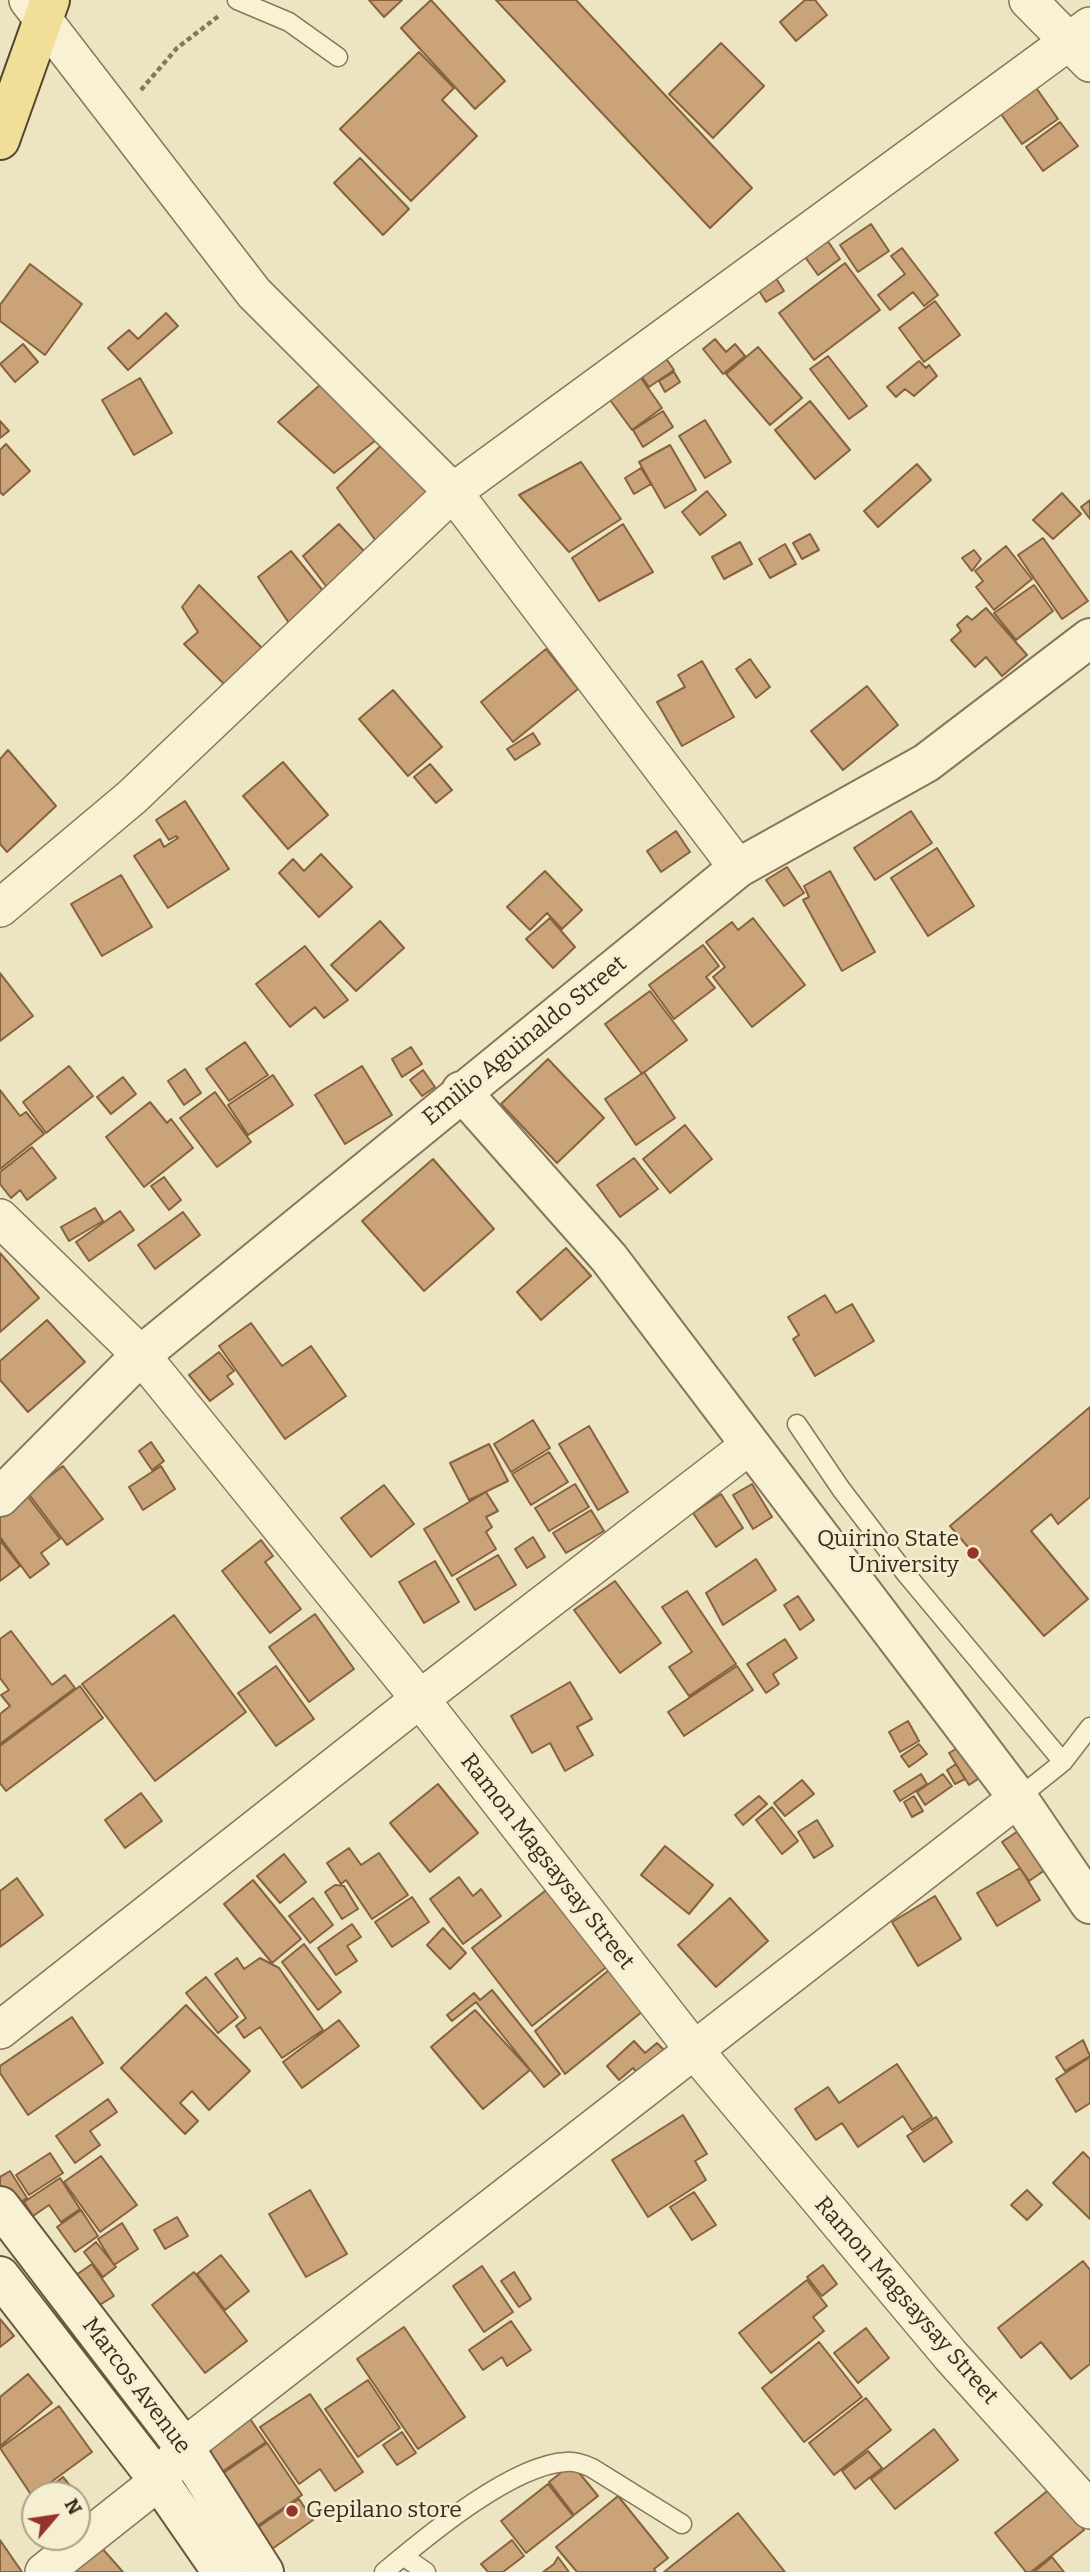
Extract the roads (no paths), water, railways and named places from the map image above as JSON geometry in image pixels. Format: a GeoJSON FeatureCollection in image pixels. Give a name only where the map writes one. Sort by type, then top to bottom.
{"type":"FeatureCollection","features":[{"type":"Feature","properties":{"kind":"main road"},"geometry":{"type":"LineString","coordinates":[[0,140],[41,8]]}},
{"type":"Feature","properties":{"kind":"street"},"geometry":{"type":"LineString","coordinates":[[0,908],[132,797],[453,492],[1083,43],[1028,0]]}},
{"type":"Feature","properties":{"kind":"street"},"geometry":{"type":"LineString","coordinates":[[41,8],[119,116],[254,293],[453,492],[738,868]]}},
{"type":"Feature","properties":{"kind":"street","name":"Emilio Aguinaldo Street"},"geometry":{"type":"LineString","coordinates":[[3,1490],[141,1356],[461,1091],[738,868],[926,763],[1090,638]]}},
{"type":"Feature","properties":{"kind":"street"},"geometry":{"type":"LineString","coordinates":[[461,1091],[609,1258],[1018,1798],[1090,1904]]}},
{"type":"Feature","properties":{"kind":"street","name":"Ramon Magsaysay Street"},"geometry":{"type":"LineString","coordinates":[[0,1219],[141,1356],[420,1699],[695,2050],[951,2356],[1090,2510]]}},
{"type":"Feature","properties":{"kind":"street"},"geometry":{"type":"LineString","coordinates":[[0,2030],[420,1699],[750,1445]]}},
{"type":"Feature","properties":{"kind":"street"},"geometry":{"type":"LineString","coordinates":[[44,2572],[159,2481],[184,2447],[1018,1798]]}},
{"type":"Feature","properties":{"kind":"street","name":"Marcos Avenue"},"geometry":{"type":"LineString","coordinates":[[0,2206],[184,2447],[264,2572]]}},
{"type":"Feature","properties":{"kind":"street","name":"Marcos Avenue"},"geometry":{"type":"LineString","coordinates":[[0,2276],[159,2481],[222,2572]]}},
{"type":"Feature","properties":{"kind":"lane"},"geometry":{"type":"LineString","coordinates":[[240,1],[289,22],[338,57]]}},
{"type":"Feature","properties":{"kind":"lane"},"geometry":{"type":"LineString","coordinates":[[797,1424],[841,1489],[906,1574],[1063,1762]]}},
{"type":"Feature","properties":{"kind":"lane"},"geometry":{"type":"LineString","coordinates":[[1018,1798],[1063,1762],[1090,1727]]}},
{"type":"Feature","properties":{"kind":"lane"},"geometry":{"type":"LineString","coordinates":[[384,2572],[519,2475],[568,2461],[592,2468],[682,2524]]}},
{"type":"Feature","properties":{"kind":"lane"},"geometry":{"type":"LineString","coordinates":[[403,2556],[426,2572]]}},
{"type":"Feature","properties":{"kind":"place","name":"Quirino State University"},"geometry":{"type":"Point","coordinates":[973,1553]}},
{"type":"Feature","properties":{"kind":"place","name":"Gepilano store"},"geometry":{"type":"Point","coordinates":[292,2511]}}]}
